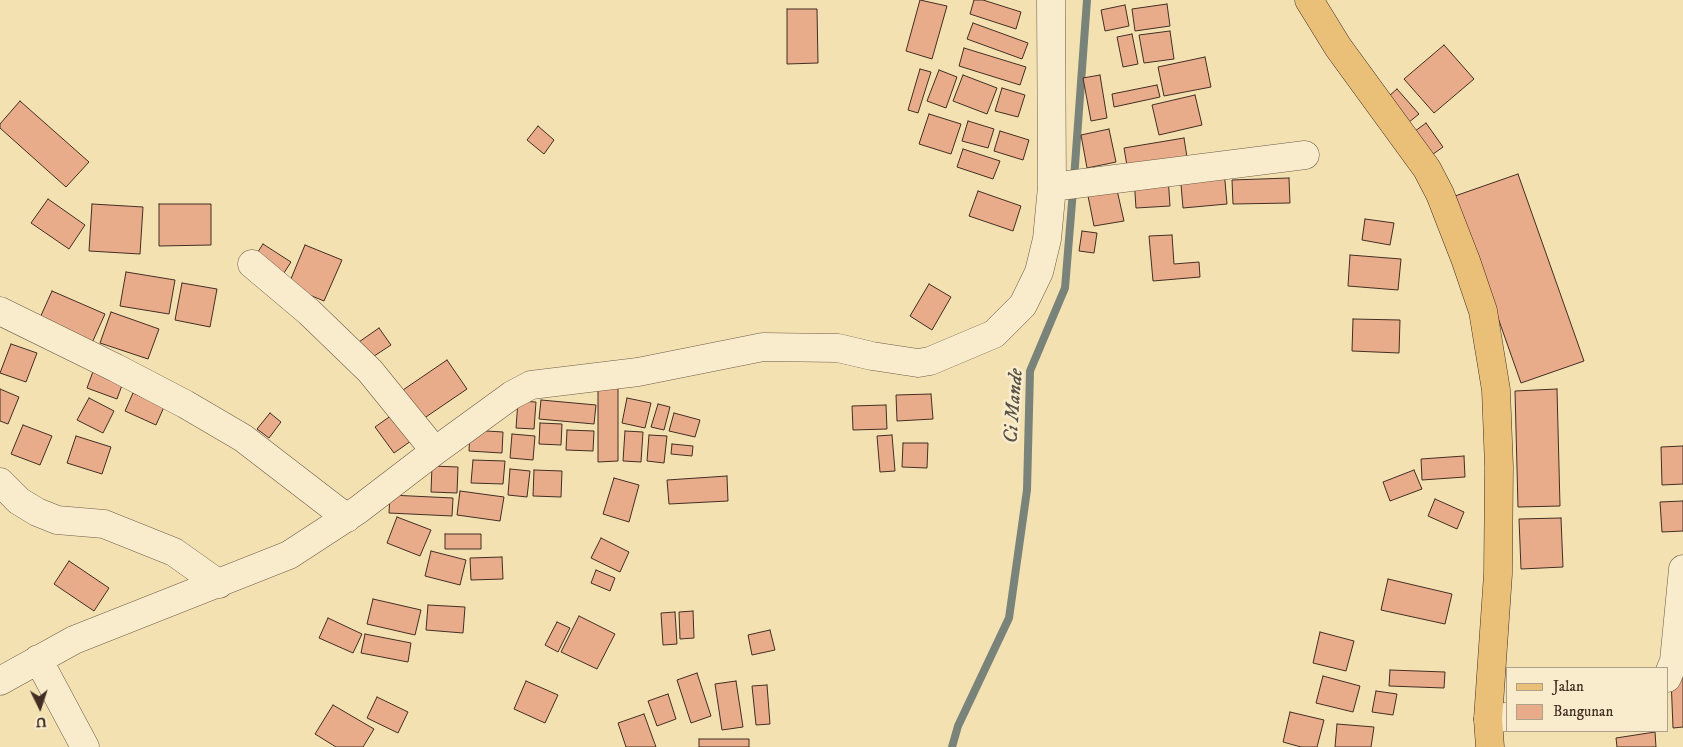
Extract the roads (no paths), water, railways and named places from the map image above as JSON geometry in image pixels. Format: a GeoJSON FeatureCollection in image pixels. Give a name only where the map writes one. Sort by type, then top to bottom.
{"type":"FeatureCollection","features":[{"type":"Feature","properties":{"kind":"main road"},"geometry":{"type":"LineString","coordinates":[[1309,0],[1338,47],[1427,169],[1443,202],[1483,311],[1496,390],[1499,467],[1498,718],[1490,747]]}},
{"type":"Feature","properties":{"kind":"street"},"geometry":{"type":"LineString","coordinates":[[0,681],[74,640],[289,556],[347,518],[435,450],[525,387],[538,383],[638,372],[763,347],[838,348],[918,363],[930,361],[994,334],[1023,305],[1039,272],[1047,239],[1067,186],[1051,0]]}},
{"type":"Feature","properties":{"kind":"street"},"geometry":{"type":"LineString","coordinates":[[1067,186],[1305,155]]}},
{"type":"Feature","properties":{"kind":"street"},"geometry":{"type":"LineString","coordinates":[[252,264],[309,312],[370,370],[435,450]]}},
{"type":"Feature","properties":{"kind":"street"},"geometry":{"type":"LineString","coordinates":[[0,311],[116,368],[218,423],[243,438],[347,518]]}},
{"type":"Feature","properties":{"kind":"street"},"geometry":{"type":"LineString","coordinates":[[0,482],[19,501],[37,512],[56,520],[104,524],[174,552],[219,584]]}},
{"type":"Feature","properties":{"kind":"street"},"geometry":{"type":"LineString","coordinates":[[1668,676],[1674,661],[1683,569]]}},
{"type":"Feature","properties":{"kind":"street"},"geometry":{"type":"LineString","coordinates":[[38,659],[85,747]]}},
{"type":"Feature","properties":{"kind":"waterway","name":"Ci Mande"},"geometry":{"type":"LineString","coordinates":[[1074,179],[1087,0]]}},
{"type":"Feature","properties":{"kind":"waterway","name":"Ci Mande"},"geometry":{"type":"LineString","coordinates":[[952,747],[958,726],[1009,618],[1027,490],[1030,371],[1065,288],[1073,190]]}}]}
